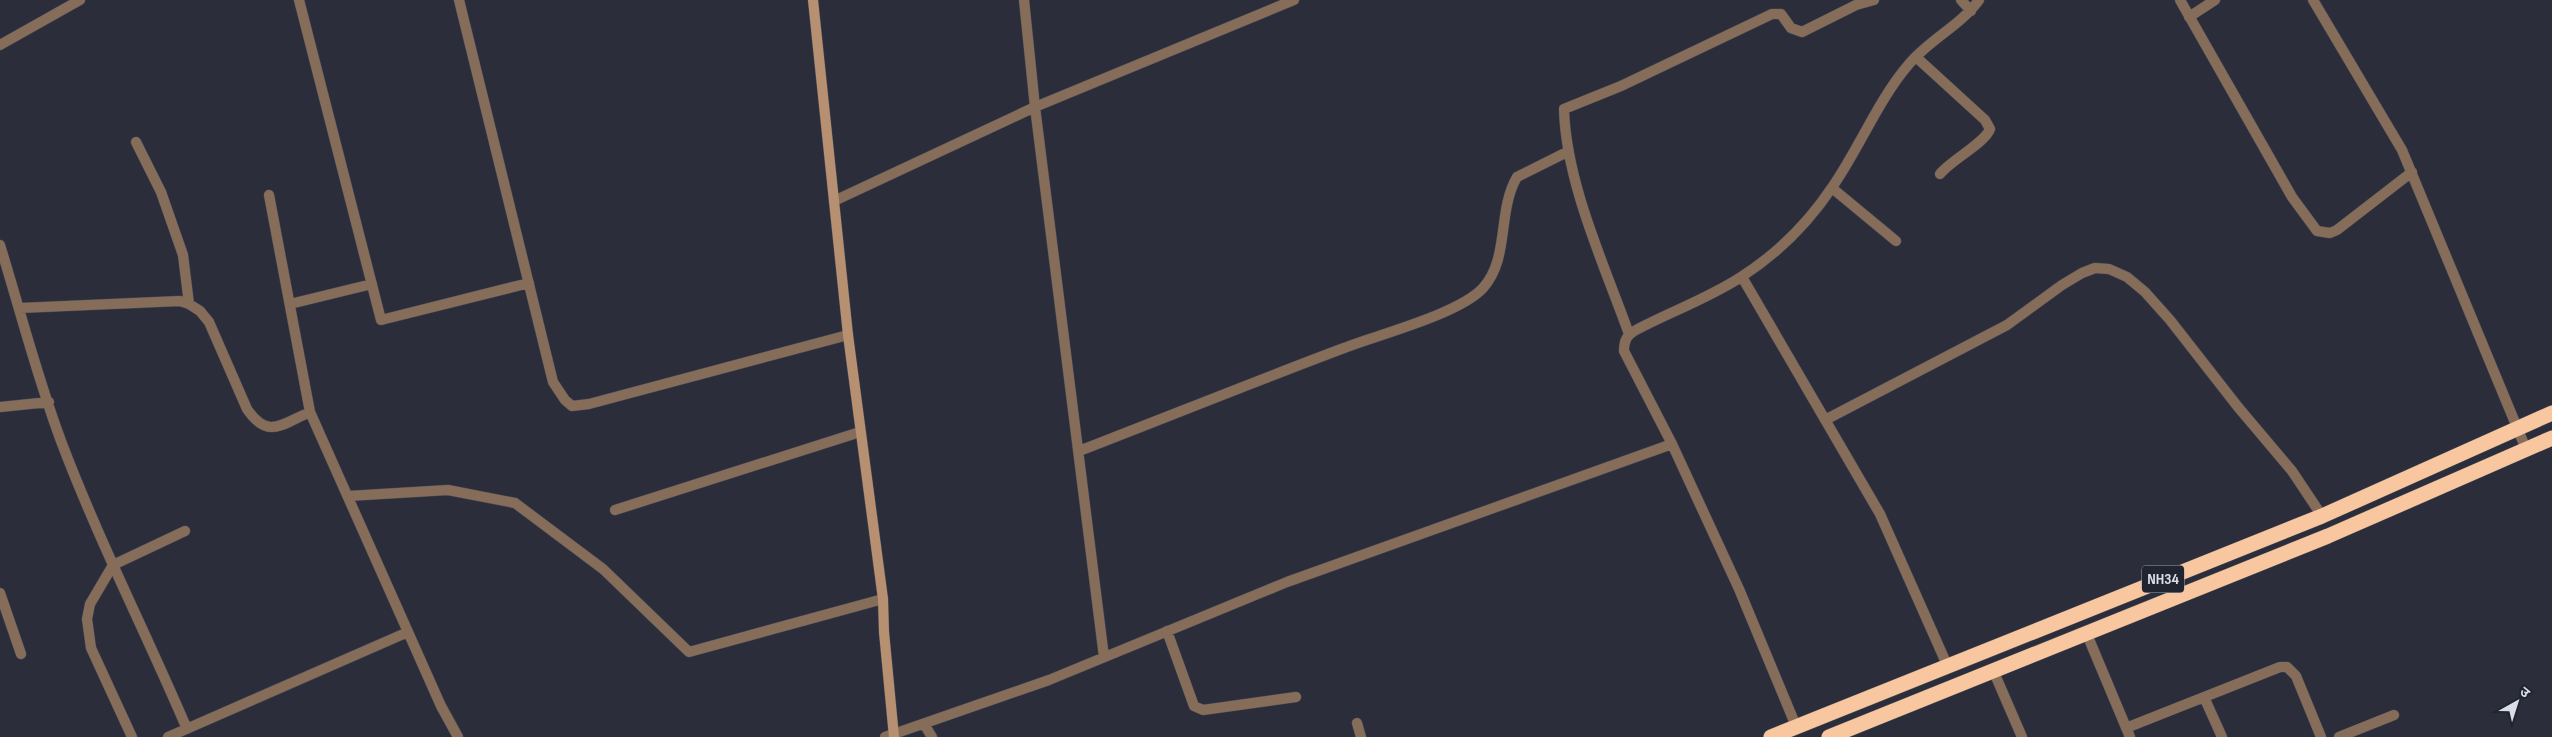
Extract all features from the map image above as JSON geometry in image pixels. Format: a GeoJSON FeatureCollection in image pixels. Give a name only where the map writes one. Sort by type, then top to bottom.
{"type":"FeatureCollection","features":[{"type":"Feature","properties":{"kind":"highway","name":"NH34"},"geometry":{"type":"LineString","coordinates":[[1771,737],[2322,516],[2552,413]]}},
{"type":"Feature","properties":{"kind":"highway","name":"NH34"},"geometry":{"type":"LineString","coordinates":[[1829,737],[2328,536],[2552,438]]}},
{"type":"Feature","properties":{"kind":"street"},"geometry":{"type":"LineString","coordinates":[[0,45],[80,0]]}},
{"type":"Feature","properties":{"kind":"street"},"geometry":{"type":"LineString","coordinates":[[299,0],[381,320],[529,283]]}},
{"type":"Feature","properties":{"kind":"street"},"geometry":{"type":"LineString","coordinates":[[459,0],[553,382],[564,400],[572,406],[589,404],[848,335]]}},
{"type":"Feature","properties":{"kind":"street"},"geometry":{"type":"LineString","coordinates":[[813,0],[848,335],[883,599],[891,736],[1049,680],[1287,582],[1672,444]]}},
{"type":"Feature","properties":{"kind":"street"},"geometry":{"type":"LineString","coordinates":[[1024,0],[1035,107],[1104,656]]}},
{"type":"Feature","properties":{"kind":"street"},"geometry":{"type":"LineString","coordinates":[[834,201],[1035,107],[1294,0]]}},
{"type":"Feature","properties":{"kind":"street"},"geometry":{"type":"LineString","coordinates":[[1629,334],[1571,171],[1567,152],[1564,109],[1620,86],[1772,14],[1781,14],[1792,28],[1802,32],[1856,5],[1874,0]]}},
{"type":"Feature","properties":{"kind":"street"},"geometry":{"type":"LineString","coordinates":[[1961,0],[1971,11]]}},
{"type":"Feature","properties":{"kind":"street"},"geometry":{"type":"LineString","coordinates":[[1796,726],[1739,589],[1672,444],[1624,350],[1624,343],[1629,334],[1742,277],[1769,257],[1804,224],[1832,188],[1894,84],[1916,57],[1971,11],[1979,0]]}},
{"type":"Feature","properties":{"kind":"street"},"geometry":{"type":"LineString","coordinates":[[2180,0],[2292,197],[2317,232],[2330,233],[2337,230],[2412,172]]}},
{"type":"Feature","properties":{"kind":"street"},"geometry":{"type":"LineString","coordinates":[[2189,17],[2215,0]]}},
{"type":"Feature","properties":{"kind":"street"},"geometry":{"type":"LineString","coordinates":[[2313,0],[2402,150],[2526,448]]}},
{"type":"Feature","properties":{"kind":"street"},"geometry":{"type":"LineString","coordinates":[[1916,57],[1985,120],[1990,129],[1984,138],[1951,163],[1940,174]]}},
{"type":"Feature","properties":{"kind":"street"},"geometry":{"type":"LineString","coordinates":[[136,142],[161,192],[183,256],[189,304]]}},
{"type":"Feature","properties":{"kind":"street"},"geometry":{"type":"LineString","coordinates":[[1079,451],[1345,348],[1458,307],[1482,288],[1495,269],[1509,196],[1517,177],[1567,152]]}},
{"type":"Feature","properties":{"kind":"street"},"geometry":{"type":"LineString","coordinates":[[1832,188],[1896,241]]}},
{"type":"Feature","properties":{"kind":"street"},"geometry":{"type":"LineString","coordinates":[[269,195],[310,412],[441,706],[458,737]]}},
{"type":"Feature","properties":{"kind":"street"},"geometry":{"type":"LineString","coordinates":[[0,246],[60,440],[113,565],[144,628],[187,729]]}},
{"type":"Feature","properties":{"kind":"street"},"geometry":{"type":"LineString","coordinates":[[1825,420],[2007,325],[2082,272],[2095,268],[2109,269],[2127,277],[2170,320],[2238,407],[2292,471],[2322,516]]}},
{"type":"Feature","properties":{"kind":"street"},"geometry":{"type":"LineString","coordinates":[[1742,277],[1880,514],[1948,667]]}},
{"type":"Feature","properties":{"kind":"street"},"geometry":{"type":"LineString","coordinates":[[290,304],[372,284]]}},
{"type":"Feature","properties":{"kind":"street"},"geometry":{"type":"LineString","coordinates":[[20,308],[180,301],[189,304],[209,322],[247,409],[255,421],[265,428],[274,428],[310,412]]}},
{"type":"Feature","properties":{"kind":"street"},"geometry":{"type":"LineString","coordinates":[[0,407],[48,402]]}},
{"type":"Feature","properties":{"kind":"street"},"geometry":{"type":"LineString","coordinates":[[615,510],[860,432]]}},
{"type":"Feature","properties":{"kind":"street"},"geometry":{"type":"LineString","coordinates":[[348,496],[448,490],[514,503],[604,568],[689,652],[883,599]]}},
{"type":"Feature","properties":{"kind":"street"},"geometry":{"type":"LineString","coordinates":[[132,737],[91,648],[87,619],[90,604],[113,565],[185,531]]}},
{"type":"Feature","properties":{"kind":"street"},"geometry":{"type":"LineString","coordinates":[[0,593],[21,654]]}},
{"type":"Feature","properties":{"kind":"street"},"geometry":{"type":"LineString","coordinates":[[1167,631],[1194,706],[1203,710],[1296,697]]}},
{"type":"Feature","properties":{"kind":"street"},"geometry":{"type":"LineString","coordinates":[[168,737],[408,632]]}},
{"type":"Feature","properties":{"kind":"street"},"geometry":{"type":"LineString","coordinates":[[2086,632],[2128,733],[2204,697],[2280,667],[2287,667],[2296,676],[2321,737]]}},
{"type":"Feature","properties":{"kind":"street"},"geometry":{"type":"LineString","coordinates":[[1993,670],[2022,737]]}},
{"type":"Feature","properties":{"kind":"street"},"geometry":{"type":"LineString","coordinates":[[2204,697],[2222,737]]}},
{"type":"Feature","properties":{"kind":"street"},"geometry":{"type":"LineString","coordinates":[[2339,737],[2394,715]]}},
{"type":"Feature","properties":{"kind":"street"},"geometry":{"type":"LineString","coordinates":[[1357,723],[1360,737]]}},
{"type":"Feature","properties":{"kind":"street"},"geometry":{"type":"LineString","coordinates":[[924,724],[932,737]]}}]}
